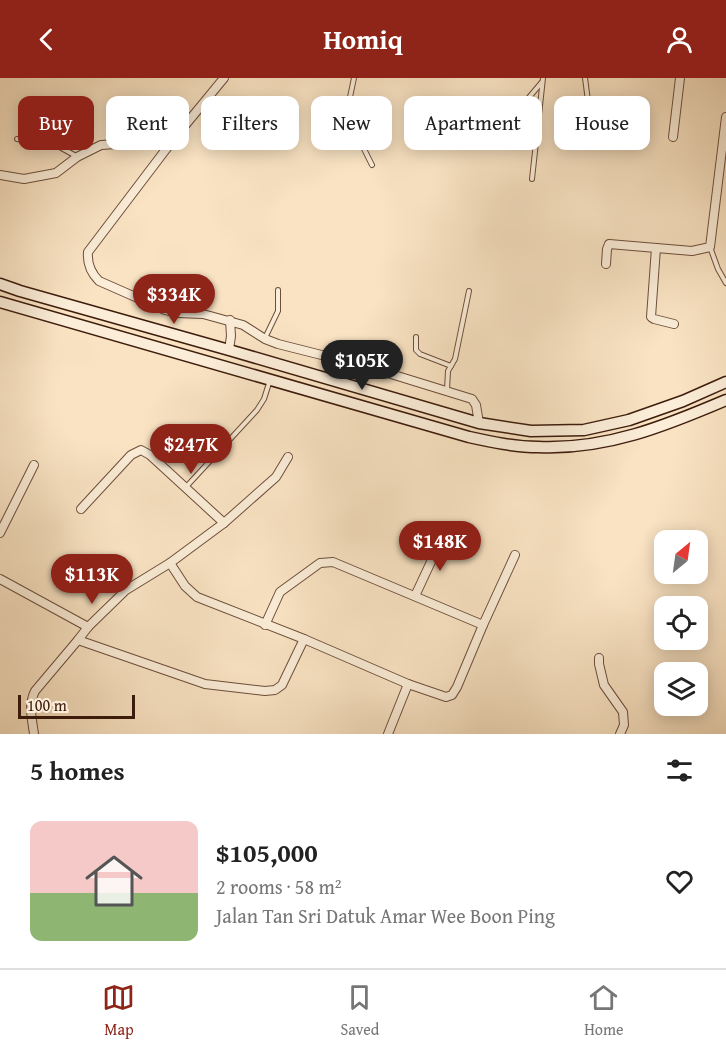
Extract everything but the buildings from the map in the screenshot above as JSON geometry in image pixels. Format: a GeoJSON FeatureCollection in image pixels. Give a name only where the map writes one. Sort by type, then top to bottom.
{"type":"FeatureCollection","features":[{"type":"Feature","properties":{"kind":"main road"},"geometry":{"type":"LineString","coordinates":[[0,284],[479,423],[531,431],[584,430],[628,420],[683,401],[726,382]]}},
{"type":"Feature","properties":{"kind":"main road"},"geometry":{"type":"LineString","coordinates":[[0,302],[470,437],[509,445],[539,447],[591,445],[672,424],[726,400]]}},
{"type":"Feature","properties":{"kind":"street"},"geometry":{"type":"LineString","coordinates":[[189,120],[224,78]]}},
{"type":"Feature","properties":{"kind":"street"},"geometry":{"type":"LineString","coordinates":[[673,137],[680,78]]}},
{"type":"Feature","properties":{"kind":"street"},"geometry":{"type":"LineString","coordinates":[[606,264],[609,244],[692,251],[710,247],[726,117]]}},
{"type":"Feature","properties":{"kind":"street"},"geometry":{"type":"LineString","coordinates":[[0,175],[24,179],[56,172],[77,157],[106,145]]}},
{"type":"Feature","properties":{"kind":"street"},"geometry":{"type":"LineString","coordinates":[[164,150],[88,252],[93,275],[99,280],[165,310],[230,320],[278,344],[365,366],[472,399],[476,405],[479,423]]}},
{"type":"Feature","properties":{"kind":"street"},"geometry":{"type":"LineString","coordinates":[[656,248],[651,317],[674,324]]}},
{"type":"Feature","properties":{"kind":"street"},"geometry":{"type":"LineString","coordinates":[[229,350],[230,320]]}},
{"type":"Feature","properties":{"kind":"street"},"geometry":{"type":"LineString","coordinates":[[81,509],[131,455],[141,450],[150,455],[224,523]]}},
{"type":"Feature","properties":{"kind":"street"},"geometry":{"type":"LineString","coordinates":[[34,734],[31,704],[35,692],[88,627],[126,590],[224,523],[276,477],[288,456]]}},
{"type":"Feature","properties":{"kind":"street"},"geometry":{"type":"LineString","coordinates":[[0,533],[34,465]]}},
{"type":"Feature","properties":{"kind":"street"},"geometry":{"type":"LineString","coordinates":[[415,596],[443,536]]}},
{"type":"Feature","properties":{"kind":"street"},"geometry":{"type":"LineString","coordinates":[[170,562],[185,586],[197,597],[304,639],[408,684],[446,697],[452,695],[458,687],[515,555]]}},
{"type":"Feature","properties":{"kind":"street"},"geometry":{"type":"LineString","coordinates":[[265,625],[280,592],[320,563],[327,561],[483,625]]}},
{"type":"Feature","properties":{"kind":"street"},"geometry":{"type":"LineString","coordinates":[[0,579],[88,627]]}},
{"type":"Feature","properties":{"kind":"street"},"geometry":{"type":"LineString","coordinates":[[78,640],[206,684],[265,691],[275,690],[282,684],[304,639]]}},
{"type":"Feature","properties":{"kind":"street"},"geometry":{"type":"LineString","coordinates":[[599,658],[604,685],[623,712],[624,725],[620,734]]}},
{"type":"Feature","properties":{"kind":"street"},"geometry":{"type":"LineString","coordinates":[[388,734],[408,684]]}},
{"type":"Feature","properties":{"kind":"street"},"geometry":{"type":"LineString","coordinates":[[27,734],[41,734]]}},
{"type":"Feature","properties":{"kind":"lane"},"geometry":{"type":"LineString","coordinates":[[354,78],[350,97],[356,129],[372,165]]}},
{"type":"Feature","properties":{"kind":"lane"},"geometry":{"type":"LineString","coordinates":[[585,78],[587,96]]}},
{"type":"Feature","properties":{"kind":"lane"},"geometry":{"type":"LineString","coordinates":[[529,96],[542,80]]}},
{"type":"Feature","properties":{"kind":"lane"},"geometry":{"type":"LineString","coordinates":[[532,179],[542,80]]}},
{"type":"Feature","properties":{"kind":"lane"},"geometry":{"type":"LineString","coordinates":[[17,138],[56,145],[77,157]]}},
{"type":"Feature","properties":{"kind":"lane"},"geometry":{"type":"LineString","coordinates":[[710,247],[726,284]]}},
{"type":"Feature","properties":{"kind":"lane"},"geometry":{"type":"LineString","coordinates":[[265,339],[278,311],[278,290]]}},
{"type":"Feature","properties":{"kind":"lane"},"geometry":{"type":"LineString","coordinates":[[447,391],[446,377],[455,359],[469,291]]}},
{"type":"Feature","properties":{"kind":"lane"},"geometry":{"type":"LineString","coordinates":[[416,337],[416,350],[420,354],[451,366]]}},
{"type":"Feature","properties":{"kind":"lane"},"geometry":{"type":"LineString","coordinates":[[186,488],[257,410],[264,399],[270,380]]}}]}
